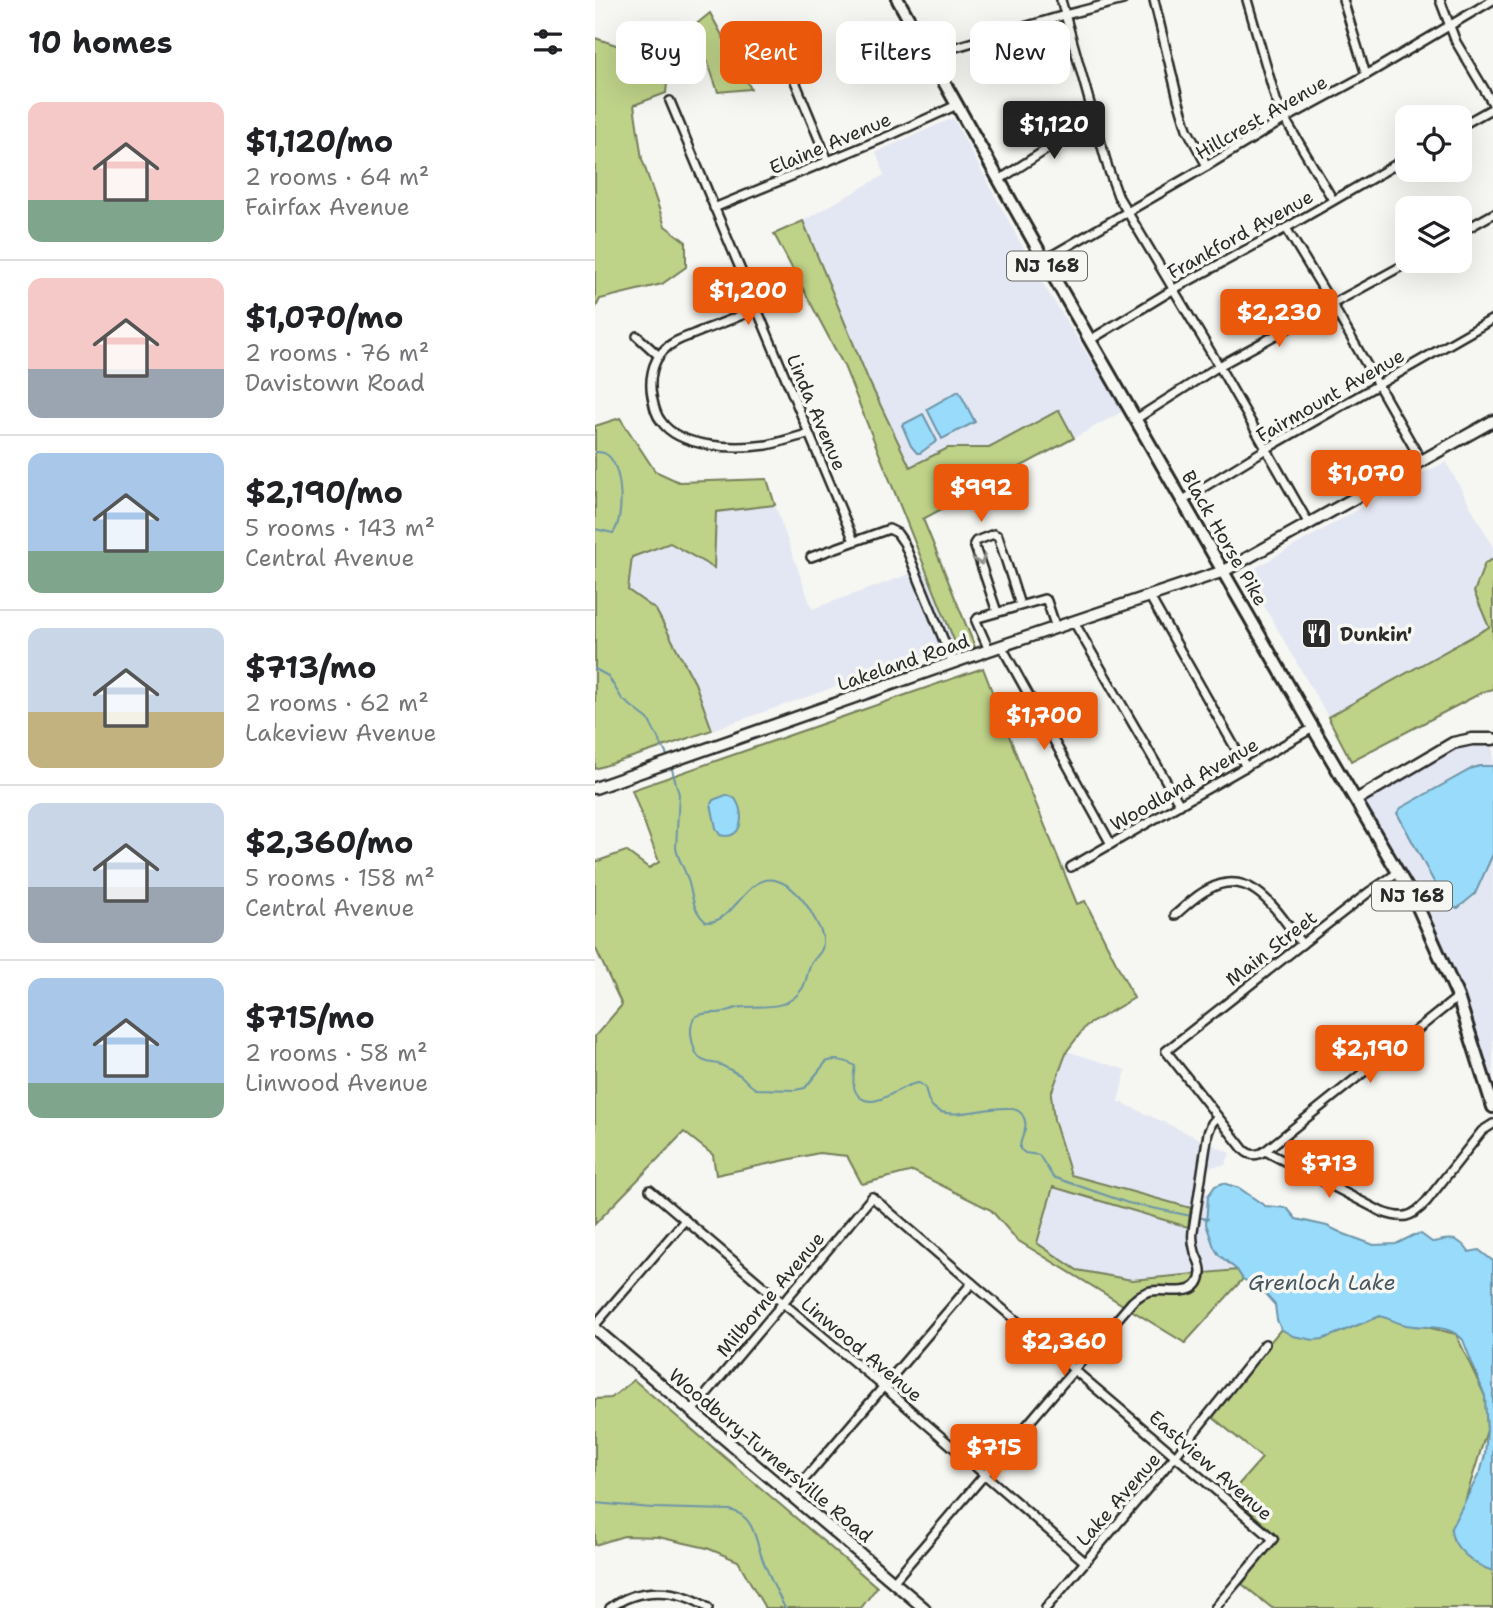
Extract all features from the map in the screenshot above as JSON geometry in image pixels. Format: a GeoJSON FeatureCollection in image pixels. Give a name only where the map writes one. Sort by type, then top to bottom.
{"type":"FeatureCollection","features":[{"type":"Feature","properties":{"kind":"main road","name":"Black Horse Pike"},"geometry":{"type":"LineString","coordinates":[[898,0],[910,21]]}},
{"type":"Feature","properties":{"kind":"main road","name":"Black Horse Pike"},"geometry":{"type":"LineString","coordinates":[[945,84],[1313,728],[1399,872],[1430,932],[1458,997],[1493,1107]]}},
{"type":"Feature","properties":{"kind":"street"},"geometry":{"type":"LineString","coordinates":[[1061,0],[1118,196],[1309,524]]}},
{"type":"Feature","properties":{"kind":"street"},"geometry":{"type":"LineString","coordinates":[[956,47],[1123,0]]}},
{"type":"Feature","properties":{"kind":"street"},"geometry":{"type":"LineString","coordinates":[[1154,0],[1187,129],[1207,166]]}},
{"type":"Feature","properties":{"kind":"street"},"geometry":{"type":"LineString","coordinates":[[1247,0],[1276,100],[1333,200]]}},
{"type":"Feature","properties":{"kind":"street"},"geometry":{"type":"LineString","coordinates":[[1342,0],[1366,75]]}},
{"type":"Feature","properties":{"kind":"street"},"geometry":{"type":"LineString","coordinates":[[1440,0],[1456,42],[1493,106],[1472,119]]}},
{"type":"Feature","properties":{"kind":"street","name":"Hillcrest Avenue"},"geometry":{"type":"LineString","coordinates":[[1044,260],[1493,0]]}},
{"type":"Feature","properties":{"kind":"street"},"geometry":{"type":"LineString","coordinates":[[796,84],[828,161]]}},
{"type":"Feature","properties":{"kind":"street","name":"Linda Avenue"},"geometry":{"type":"LineString","coordinates":[[670,101],[854,541]]}},
{"type":"Feature","properties":{"kind":"street","name":"Elaine Avenue"},"geometry":{"type":"LineString","coordinates":[[714,208],[957,105]]}},
{"type":"Feature","properties":{"kind":"street"},"geometry":{"type":"LineString","coordinates":[[999,180],[1094,119]]}},
{"type":"Feature","properties":{"kind":"street","name":"Frankford Avenue"},"geometry":{"type":"LineString","coordinates":[[1090,340],[1174,289],[1395,165]]}},
{"type":"Feature","properties":{"kind":"street"},"geometry":{"type":"LineString","coordinates":[[1472,226],[1493,214]]}},
{"type":"Feature","properties":{"kind":"street"},"geometry":{"type":"LineString","coordinates":[[1286,228],[1422,462]]}},
{"type":"Feature","properties":{"kind":"street"},"geometry":{"type":"LineString","coordinates":[[1136,419],[1219,366],[1395,270]]}},
{"type":"Feature","properties":{"kind":"street"},"geometry":{"type":"LineString","coordinates":[[756,309],[674,342],[662,351],[652,374],[651,392],[656,412],[670,432],[695,442],[731,446],[770,444],[808,433]]}},
{"type":"Feature","properties":{"kind":"street","name":"Fairmount Avenue"},"geometry":{"type":"LineString","coordinates":[[1183,500],[1266,449],[1493,319]]}},
{"type":"Feature","properties":{"kind":"street"},"geometry":{"type":"LineString","coordinates":[[637,336],[659,356]]}},
{"type":"Feature","properties":{"kind":"street","name":"Lakeland Road"},"geometry":{"type":"LineString","coordinates":[[595,788],[1224,571],[1493,421]]}},
{"type":"Feature","properties":{"kind":"street"},"geometry":{"type":"LineString","coordinates":[[811,557],[889,529],[897,533],[910,556],[953,663]]}},
{"type":"Feature","properties":{"kind":"street"},"geometry":{"type":"LineString","coordinates":[[997,612],[974,544],[994,534],[998,536],[1020,605]]}},
{"type":"Feature","properties":{"kind":"street"},"geometry":{"type":"LineString","coordinates":[[1150,597],[1246,766]]}},
{"type":"Feature","properties":{"kind":"street"},"geometry":{"type":"LineString","coordinates":[[989,650],[978,618],[1044,599],[1056,628]]}},
{"type":"Feature","properties":{"kind":"street"},"geometry":{"type":"LineString","coordinates":[[1074,622],[1180,804]]}},
{"type":"Feature","properties":{"kind":"street"},"geometry":{"type":"LineString","coordinates":[[1002,647],[1111,844]]}},
{"type":"Feature","properties":{"kind":"street","name":"Woodland Avenue"},"geometry":{"type":"LineString","coordinates":[[1071,867],[1313,728]]}},
{"type":"Feature","properties":{"kind":"street"},"geometry":{"type":"LineString","coordinates":[[1356,800],[1453,743],[1493,739]]}},
{"type":"Feature","properties":{"kind":"street","name":"Main Street"},"geometry":{"type":"LineString","coordinates":[[1217,1117],[1166,1051],[1369,892],[1399,872]]}},
{"type":"Feature","properties":{"kind":"street"},"geometry":{"type":"LineString","coordinates":[[1175,915],[1216,885],[1244,884],[1264,896],[1302,944]]}},
{"type":"Feature","properties":{"kind":"street"},"geometry":{"type":"LineString","coordinates":[[893,1582],[1138,1296],[1150,1291],[1181,1292],[1200,1281],[1201,1270],[1193,1241],[1195,1215],[1207,1133],[1217,1117],[1247,1153],[1254,1155],[1265,1151],[1458,997]]}},
{"type":"Feature","properties":{"kind":"street"},"geometry":{"type":"LineString","coordinates":[[1265,1151],[1382,1212],[1403,1217],[1421,1208],[1482,1131],[1493,1124]]}},
{"type":"Feature","properties":{"kind":"street","name":"Linwood Avenue"},"geometry":{"type":"LineString","coordinates":[[650,1190],[884,1387],[1085,1562]]}},
{"type":"Feature","properties":{"kind":"street","name":"Eastview Avenue"},"geometry":{"type":"LineString","coordinates":[[873,1197],[1273,1539],[1215,1608]]}},
{"type":"Feature","properties":{"kind":"street","name":"Milborne Avenue"},"geometry":{"type":"LineString","coordinates":[[692,1411],[873,1197]]}},
{"type":"Feature","properties":{"kind":"street"},"geometry":{"type":"LineString","coordinates":[[595,1327],[685,1220]]}},
{"type":"Feature","properties":{"kind":"street"},"geometry":{"type":"LineString","coordinates":[[791,1495],[972,1283]]}},
{"type":"Feature","properties":{"kind":"street","name":"Woodbury-Turnersville Road"},"geometry":{"type":"LineString","coordinates":[[595,1327],[924,1608]]}},
{"type":"Feature","properties":{"kind":"street","name":"Lake Avenue"},"geometry":{"type":"LineString","coordinates":[[1046,1608],[1176,1455],[1265,1344]]}},
{"type":"Feature","properties":{"kind":"street"},"geometry":{"type":"LineString","coordinates":[[610,1608],[630,1597],[648,1592],[663,1592],[691,1599],[708,1608]]}},
{"type":"Feature","properties":{"kind":"shaded area"},"geometry":{"type":"Polygon","coordinates":[[[953,118],[1040,279],[1123,411],[1074,438],[1058,411],[989,448],[948,448],[910,468],[868,379],[803,221],[884,175],[876,152],[953,118]]]}},
{"type":"Feature","properties":{"kind":"shaded area"},"geometry":{"type":"Polygon","coordinates":[[[1446,462],[1493,547],[1493,559],[1485,563],[1490,627],[1328,717],[1253,587],[1253,574],[1257,567],[1446,462]]]}},
{"type":"Feature","properties":{"kind":"shaded area"},"geometry":{"type":"Polygon","coordinates":[[[775,505],[812,609],[924,569],[956,645],[712,730],[695,683],[675,649],[628,590],[632,557],[670,543],[716,512],[775,505]]]}},
{"type":"Feature","properties":{"kind":"shaded area"},"geometry":{"type":"Polygon","coordinates":[[[1493,739],[1493,1107],[1430,932],[1356,800],[1441,749],[1493,739]]]}},
{"type":"Feature","properties":{"kind":"shaded area"},"geometry":{"type":"Polygon","coordinates":[[[1067,1051],[1126,1070],[1118,1101],[1230,1153],[1225,1165],[1202,1168],[1199,1189],[1209,1194],[1214,1247],[1237,1270],[1132,1280],[1077,1270],[1037,1243],[1052,1186],[1188,1227],[1191,1208],[1071,1175],[1054,1120],[1051,1095],[1067,1051]]]}},
{"type":"Feature","properties":{"kind":"green space"},"geometry":{"type":"Polygon","coordinates":[[[710,13],[720,32],[720,84],[748,84],[751,89],[718,92],[706,57],[706,21],[700,21],[710,13]]]}},
{"type":"Feature","properties":{"kind":"green space"},"geometry":{"type":"Polygon","coordinates":[[[595,38],[616,45],[616,84],[667,84],[666,93],[634,105],[642,159],[665,226],[686,242],[686,267],[662,284],[600,299],[595,309],[595,38]]]}},
{"type":"Feature","properties":{"kind":"green space"},"geometry":{"type":"Polygon","coordinates":[[[803,221],[868,379],[910,467],[948,448],[989,448],[1059,410],[1074,438],[923,519],[975,647],[956,645],[844,366],[774,234],[803,221]]]}},
{"type":"Feature","properties":{"kind":"green space"},"geometry":{"type":"Polygon","coordinates":[[[620,418],[655,471],[679,482],[767,479],[775,505],[716,512],[714,568],[670,543],[632,557],[628,590],[656,610],[695,683],[712,730],[595,769],[595,426],[620,418]]]}},
{"type":"Feature","properties":{"kind":"green space"},"geometry":{"type":"Polygon","coordinates":[[[1493,559],[1493,689],[1351,761],[1328,717],[1489,627],[1474,592],[1485,563],[1493,559]]]}},
{"type":"Feature","properties":{"kind":"green space"},"geometry":{"type":"Polygon","coordinates":[[[983,668],[1077,904],[1085,901],[1134,998],[1086,1026],[1067,1051],[1051,1094],[1054,1120],[1071,1175],[1191,1208],[1188,1227],[1053,1187],[1037,1243],[1077,1270],[1132,1280],[1237,1270],[1243,1279],[1185,1343],[1017,1240],[991,1210],[913,1171],[862,1184],[847,1156],[819,1153],[716,1175],[713,1155],[684,1132],[595,1224],[595,1036],[622,1005],[595,947],[595,862],[626,851],[649,868],[659,862],[632,790],[983,668]]]}},
{"type":"Feature","properties":{"kind":"green space"},"geometry":{"type":"Polygon","coordinates":[[[1380,1316],[1456,1334],[1485,1396],[1487,1430],[1453,1540],[1493,1565],[1493,1608],[1272,1608],[1242,1584],[1279,1539],[1231,1493],[1262,1458],[1210,1415],[1281,1329],[1323,1339],[1380,1316]]]}},
{"type":"Feature","properties":{"kind":"green space"},"geometry":{"type":"Polygon","coordinates":[[[634,1380],[877,1587],[861,1608],[765,1608],[738,1561],[707,1548],[658,1537],[624,1536],[595,1545],[595,1399],[611,1398],[634,1380]]]}},
{"type":"Feature","properties":{"kind":"water"},"geometry":{"type":"Polygon","coordinates":[[[959,391],[975,422],[942,439],[927,409],[959,391]]]}},
{"type":"Feature","properties":{"kind":"water"},"geometry":{"type":"Polygon","coordinates":[[[923,414],[937,441],[917,453],[902,425],[923,414]]]}},
{"type":"Feature","properties":{"kind":"water"},"geometry":{"type":"Polygon","coordinates":[[[1480,766],[1493,766],[1493,854],[1475,894],[1458,908],[1448,908],[1397,813],[1401,808],[1480,766]]]}},
{"type":"Feature","properties":{"kind":"water"},"geometry":{"type":"Polygon","coordinates":[[[726,795],[736,800],[741,812],[738,830],[728,836],[720,835],[716,828],[711,804],[713,800],[726,795]]]}},
{"type":"Feature","properties":{"kind":"water","name":"Grenloch Lake"},"geometry":{"type":"Polygon","coordinates":[[[1223,1183],[1239,1188],[1265,1206],[1287,1208],[1296,1219],[1327,1226],[1374,1245],[1396,1244],[1421,1234],[1432,1242],[1448,1239],[1457,1241],[1469,1252],[1479,1250],[1493,1261],[1493,1571],[1479,1565],[1459,1549],[1451,1528],[1481,1470],[1487,1430],[1485,1396],[1463,1340],[1450,1331],[1410,1326],[1380,1316],[1323,1339],[1293,1336],[1281,1329],[1275,1305],[1262,1290],[1243,1279],[1214,1247],[1206,1224],[1208,1196],[1215,1186],[1223,1183]]]}},
{"type":"Feature","properties":{"kind":"waterway"},"geometry":{"type":"LineString","coordinates":[[595,452],[605,453],[612,460],[619,480],[621,504],[613,533],[595,529]]}},
{"type":"Feature","properties":{"kind":"waterway"},"geometry":{"type":"LineString","coordinates":[[595,669],[608,676],[622,699],[648,719],[668,757]]}},
{"type":"Feature","properties":{"kind":"waterway"},"geometry":{"type":"LineString","coordinates":[[671,766],[679,794],[676,848],[695,908],[701,917],[706,922],[716,921],[756,884],[775,880],[793,889],[818,924],[823,938],[823,947],[811,964],[804,986],[790,1001],[776,1006],[741,1007],[697,1016],[692,1024],[691,1037],[695,1051],[701,1059],[740,1075],[756,1089],[805,1088],[826,1062],[833,1060],[855,1066],[854,1088],[861,1098],[868,1101],[882,1099],[919,1083],[925,1087],[931,1105],[942,1112],[954,1114],[1009,1108],[1018,1111],[1024,1118],[1025,1130],[1020,1149],[1025,1153],[1039,1155],[1053,1177],[1128,1203],[1191,1216]]}},
{"type":"Feature","properties":{"kind":"waterway"},"geometry":{"type":"LineString","coordinates":[[1196,1217],[1208,1219]]}},
{"type":"Feature","properties":{"kind":"waterway"},"geometry":{"type":"LineString","coordinates":[[595,1503],[730,1510],[739,1513],[750,1524],[766,1569],[785,1608]]}},
{"type":"Feature","properties":{"kind":"place","name":"Dunkin'"},"geometry":{"type":"Point","coordinates":[1317,634]}}]}
